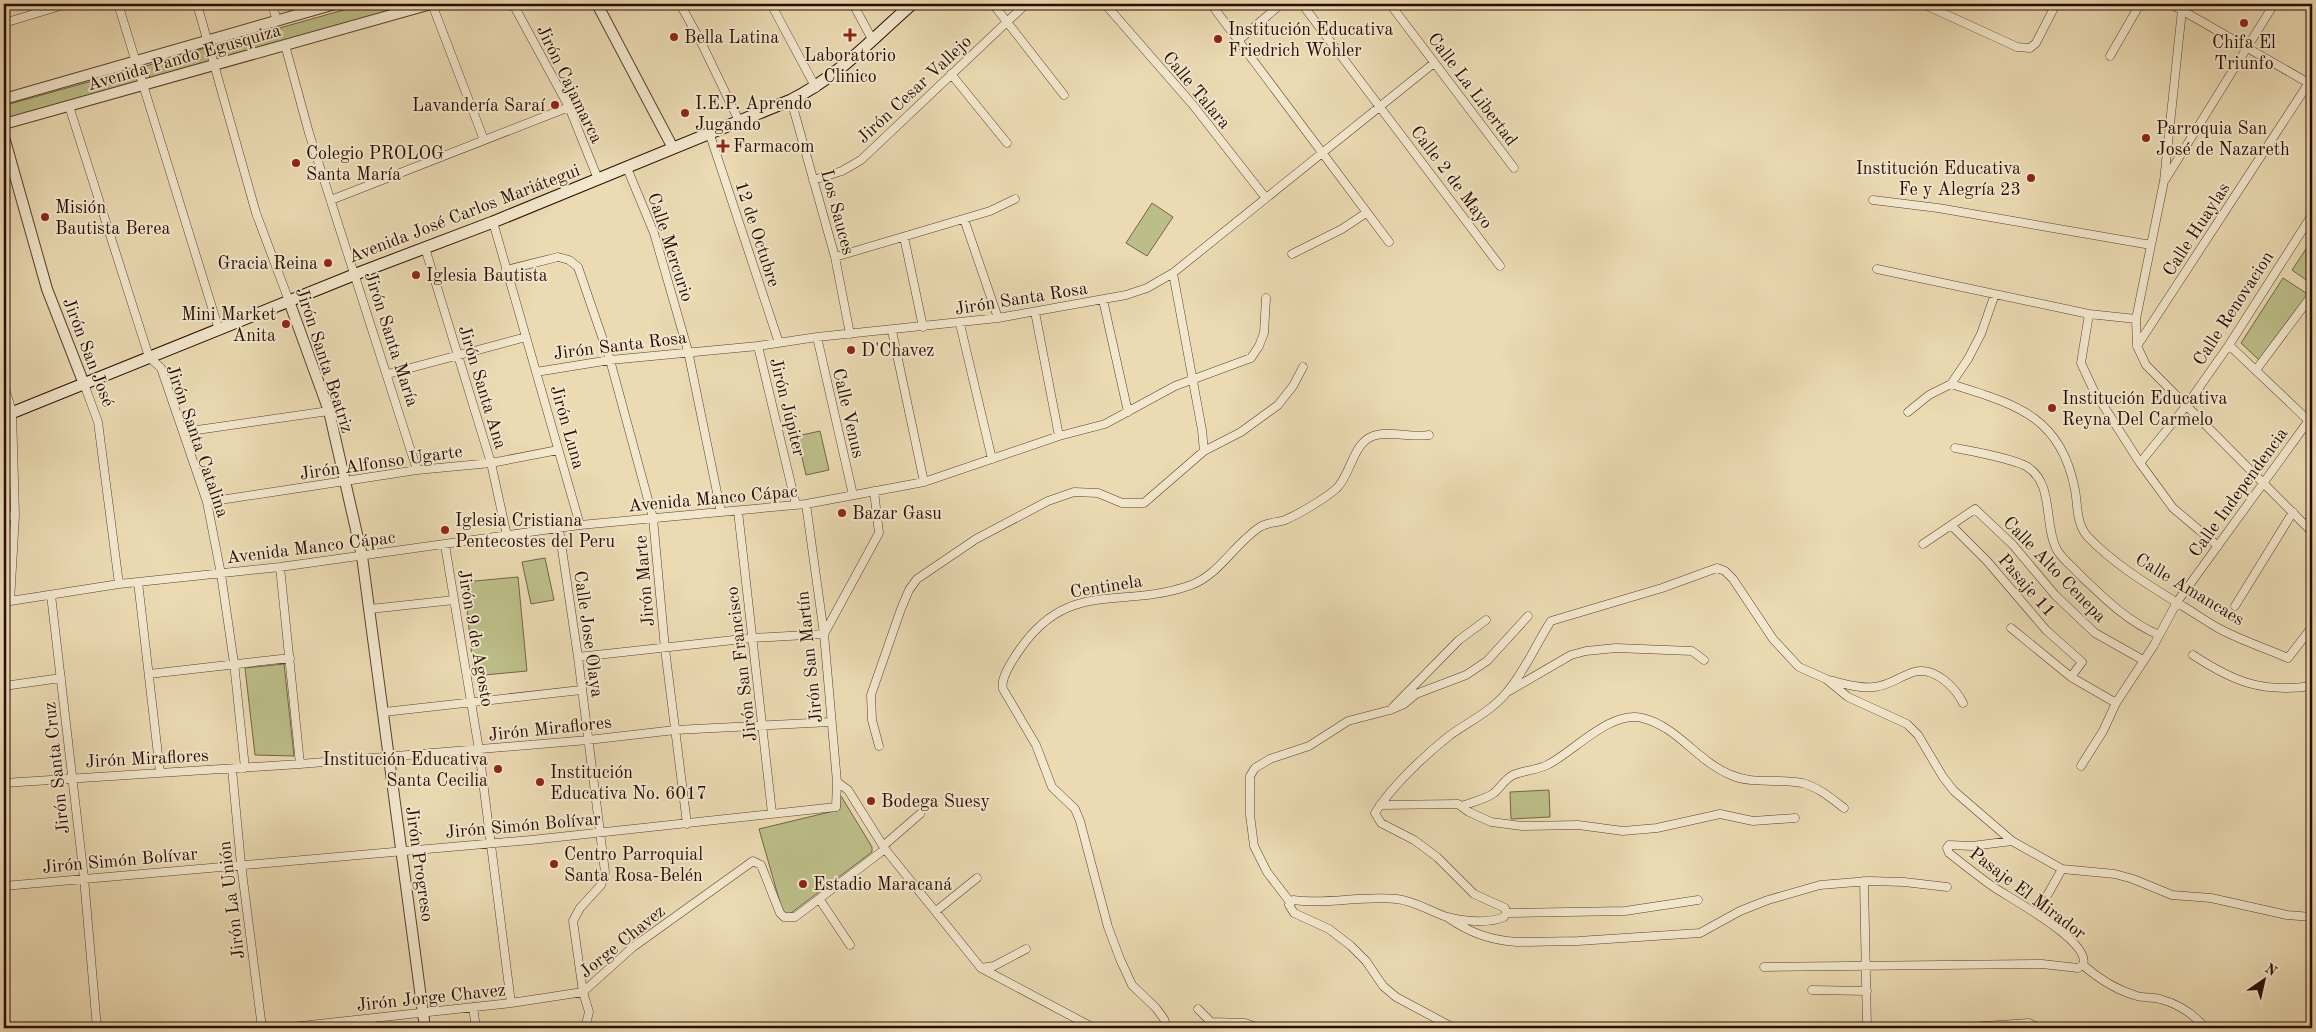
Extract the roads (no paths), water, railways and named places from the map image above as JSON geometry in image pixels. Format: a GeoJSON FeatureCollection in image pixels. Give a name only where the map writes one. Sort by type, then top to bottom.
{"type":"FeatureCollection","features":[{"type":"Feature","properties":{"kind":"main road","name":"Avenida José Carlos Mariátegui"},"geometry":{"type":"LineString","coordinates":[[8,414],[356,274],[493,222],[791,100],[816,88],[839,72],[872,39],[912,4]]}},
{"type":"Feature","properties":{"kind":"street"},"geometry":{"type":"LineString","coordinates":[[4,23],[67,4]]}},
{"type":"Feature","properties":{"kind":"street"},"geometry":{"type":"LineString","coordinates":[[118,4],[219,330]]}},
{"type":"Feature","properties":{"kind":"street","name":"Jirón Santa Beatriz"},"geometry":{"type":"LineString","coordinates":[[197,4],[256,213],[329,411],[362,556]]}},
{"type":"Feature","properties":{"kind":"street"},"geometry":{"type":"LineString","coordinates":[[272,4],[277,21]]}},
{"type":"Feature","properties":{"kind":"street","name":"Avenida Pando Egusquiza"},"geometry":{"type":"LineString","coordinates":[[4,99],[335,4]]}},
{"type":"Feature","properties":{"kind":"street"},"geometry":{"type":"LineString","coordinates":[[431,4],[484,140]]}},
{"type":"Feature","properties":{"kind":"street","name":"Avenida Pando Egusquiza"},"geometry":{"type":"LineString","coordinates":[[4,124],[431,4]]}},
{"type":"Feature","properties":{"kind":"street","name":"Jirón Cajamarca"},"geometry":{"type":"LineString","coordinates":[[513,4],[569,107],[598,179]]}},
{"type":"Feature","properties":{"kind":"street"},"geometry":{"type":"LineString","coordinates":[[597,4],[673,148]]}},
{"type":"Feature","properties":{"kind":"street"},"geometry":{"type":"LineString","coordinates":[[680,4],[740,122]]}},
{"type":"Feature","properties":{"kind":"street"},"geometry":{"type":"LineString","coordinates":[[771,4],[816,88]]}},
{"type":"Feature","properties":{"kind":"street"},"geometry":{"type":"LineString","coordinates":[[853,4],[872,39]]}},
{"type":"Feature","properties":{"kind":"street"},"geometry":{"type":"LineString","coordinates":[[993,4],[1064,95]]}},
{"type":"Feature","properties":{"kind":"street","name":"Jirón Cesar Vallejo"},"geometry":{"type":"LineString","coordinates":[[814,180],[842,171],[861,160],[1026,4]]}},
{"type":"Feature","properties":{"kind":"street","name":"Calle Talara"},"geometry":{"type":"LineString","coordinates":[[1105,4],[1193,105],[1265,196]]}},
{"type":"Feature","properties":{"kind":"street"},"geometry":{"type":"LineString","coordinates":[[1212,4],[1389,242]]}},
{"type":"Feature","properties":{"kind":"street"},"geometry":{"type":"LineString","coordinates":[[1239,40],[1280,4]]}},
{"type":"Feature","properties":{"kind":"street","name":"Calle 2 de Mayo"},"geometry":{"type":"LineString","coordinates":[[1302,4],[1500,266]]}},
{"type":"Feature","properties":{"kind":"street","name":"Calle La Libertad"},"geometry":{"type":"LineString","coordinates":[[1390,4],[1514,168]]}},
{"type":"Feature","properties":{"kind":"street"},"geometry":{"type":"LineString","coordinates":[[1924,4],[2017,47],[2030,48],[2036,43],[2056,4]]}},
{"type":"Feature","properties":{"kind":"street"},"geometry":{"type":"LineString","coordinates":[[2110,56],[2140,4]]}},
{"type":"Feature","properties":{"kind":"street"},"geometry":{"type":"LineString","coordinates":[[2171,4],[2184,7],[2247,47],[2311,82]]}},
{"type":"Feature","properties":{"kind":"street"},"geometry":{"type":"LineString","coordinates":[[2164,182],[2274,4]]}},
{"type":"Feature","properties":{"kind":"street"},"geometry":{"type":"LineString","coordinates":[[2184,7],[2164,182],[2136,319],[2137,346],[2146,365],[2311,529]]}},
{"type":"Feature","properties":{"kind":"street","name":"Jirón Santa María"},"geometry":{"type":"LineString","coordinates":[[285,45],[310,133],[417,470]]}},
{"type":"Feature","properties":{"kind":"street","name":"Jirón Santa Rosa"},"geometry":{"type":"LineString","coordinates":[[536,372],[610,360],[688,351],[758,346],[817,337],[960,324],[1103,300],[1147,288],[1173,273],[1265,196],[1322,153],[1434,62]]}},
{"type":"Feature","properties":{"kind":"street"},"geometry":{"type":"LineString","coordinates":[[951,74],[1007,143]]}},
{"type":"Feature","properties":{"kind":"street","name":"Calle Huaylas"},"geometry":{"type":"LineString","coordinates":[[2137,346],[2311,82]]}},
{"type":"Feature","properties":{"kind":"street","name":"Los Sauces"},"geometry":{"type":"LineString","coordinates":[[791,100],[835,257],[850,334]]}},
{"type":"Feature","properties":{"kind":"street","name":"Jirón Santa Catalina"},"geometry":{"type":"LineString","coordinates":[[69,106],[150,356],[160,368],[207,502],[221,574],[234,663],[245,768]]}},
{"type":"Feature","properties":{"kind":"street"},"geometry":{"type":"LineString","coordinates":[[331,200],[569,107]]}},
{"type":"Feature","properties":{"kind":"street","name":"12 de Octubre"},"geometry":{"type":"LineString","coordinates":[[710,134],[779,343]]}},
{"type":"Feature","properties":{"kind":"street","name":"Jirón San José"},"geometry":{"type":"LineString","coordinates":[[4,138],[47,288],[98,422],[120,584]]}},
{"type":"Feature","properties":{"kind":"street","name":"Calle Mercurio"},"geometry":{"type":"LineString","coordinates":[[627,168],[654,233],[688,351],[721,512]]}},
{"type":"Feature","properties":{"kind":"street"},"geometry":{"type":"LineString","coordinates":[[835,257],[990,212],[1015,199]]}},
{"type":"Feature","properties":{"kind":"street"},"geometry":{"type":"LineString","coordinates":[[1873,200],[1938,208],[2150,245]]}},
{"type":"Feature","properties":{"kind":"street"},"geometry":{"type":"LineString","coordinates":[[1292,254],[1318,243],[1366,213]]}},
{"type":"Feature","properties":{"kind":"street","name":"Calle Renovacion"},"geometry":{"type":"LineString","coordinates":[[2140,462],[2186,406],[2229,345],[2312,215]]}},
{"type":"Feature","properties":{"kind":"street"},"geometry":{"type":"LineString","coordinates":[[964,218],[998,318]]}},
{"type":"Feature","properties":{"kind":"street","name":"Jirón Luna"},"geometry":{"type":"LineString","coordinates":[[493,222],[580,525]]}},
{"type":"Feature","properties":{"kind":"street"},"geometry":{"type":"LineString","coordinates":[[904,237],[923,327]]}},
{"type":"Feature","properties":{"kind":"street","name":"Jirón Santa Ana"},"geometry":{"type":"LineString","coordinates":[[425,248],[491,463],[507,536]]}},
{"type":"Feature","properties":{"kind":"street","name":"Jirón Marte"},"geometry":{"type":"LineString","coordinates":[[506,270],[558,256],[578,267],[610,360],[653,518],[665,649],[687,824]]}},
{"type":"Feature","properties":{"kind":"street"},"geometry":{"type":"LineString","coordinates":[[1877,269],[2089,314],[2136,319]]}},
{"type":"Feature","properties":{"kind":"street"},"geometry":{"type":"LineString","coordinates":[[1173,273],[1202,430],[1204,451]]}},
{"type":"Feature","properties":{"kind":"street"},"geometry":{"type":"LineString","coordinates":[[1908,412],[1928,394],[1951,384],[1968,360],[1981,334],[1996,294]]}},
{"type":"Feature","properties":{"kind":"street"},"geometry":{"type":"LineString","coordinates":[[2256,370],[2312,295]]}},
{"type":"Feature","properties":{"kind":"street","name":"Avenida Manco Cápac"},"geometry":{"type":"LineString","coordinates":[[7,602],[120,584],[280,567],[580,525],[806,504],[924,482],[1059,436],[1105,424],[1175,386],[1251,358],[1259,346],[1264,333],[1266,298]]}},
{"type":"Feature","properties":{"kind":"street"},"geometry":{"type":"LineString","coordinates":[[1103,300],[1128,412]]}},
{"type":"Feature","properties":{"kind":"street"},"geometry":{"type":"LineString","coordinates":[[1035,312],[1059,436]]}},
{"type":"Feature","properties":{"kind":"street"},"geometry":{"type":"LineString","coordinates":[[2089,314],[2082,363],[2094,391],[2140,462],[2173,508],[2218,546]]}},
{"type":"Feature","properties":{"kind":"street"},"geometry":{"type":"LineString","coordinates":[[960,324],[992,459]]}},
{"type":"Feature","properties":{"kind":"street"},"geometry":{"type":"LineString","coordinates":[[892,331],[924,482]]}},
{"type":"Feature","properties":{"kind":"street"},"geometry":{"type":"LineString","coordinates":[[388,374],[526,337]]}},
{"type":"Feature","properties":{"kind":"street","name":"Calle Venus"},"geometry":{"type":"LineString","coordinates":[[817,337],[853,495]]}},
{"type":"Feature","properties":{"kind":"street"},"geometry":{"type":"LineString","coordinates":[[2229,345],[2310,418]]}},
{"type":"Feature","properties":{"kind":"street","name":"Jirón Júpiter"},"geometry":{"type":"LineString","coordinates":[[758,346],[796,505]]}},
{"type":"Feature","properties":{"kind":"street"},"geometry":{"type":"LineString","coordinates":[[879,746],[872,720],[871,695],[900,609],[909,590],[918,579],[976,540],[1048,501],[1074,492],[1098,493],[1122,503],[1144,504],[1204,451],[1242,432],[1278,405],[1293,386],[1303,367]]}},
{"type":"Feature","properties":{"kind":"street","name":"Calle Amancaes"},"geometry":{"type":"LineString","coordinates":[[1951,384],[2004,401],[2035,417],[2058,444],[2065,460],[2075,488],[2080,525],[2086,535],[2143,583],[2219,628],[2288,658],[2312,627]]}},
{"type":"Feature","properties":{"kind":"street"},"geometry":{"type":"LineString","coordinates":[[4,385],[8,414],[15,515],[7,602]]}},
{"type":"Feature","properties":{"kind":"street"},"geometry":{"type":"LineString","coordinates":[[184,432],[329,411]]}},
{"type":"Feature","properties":{"kind":"street","name":"Calle Independencia"},"geometry":{"type":"LineString","coordinates":[[2081,766],[2103,731],[2116,703],[2159,635],[2177,602],[2310,418]]}},
{"type":"Feature","properties":{"kind":"street","name":"Centinela"},"geometry":{"type":"LineString","coordinates":[[1167,1028],[1164,1019],[1156,1008],[1132,985],[1108,927],[1080,821],[1075,809],[1052,787],[1036,745],[1001,685],[1022,646],[1050,616],[1069,605],[1150,594],[1183,588],[1200,582],[1246,536],[1262,525],[1284,520],[1298,514],[1337,488],[1362,443],[1371,436],[1383,433],[1415,437],[1429,435]]}},
{"type":"Feature","properties":{"kind":"street"},"geometry":{"type":"LineString","coordinates":[[1955,448],[2026,466],[2037,478],[2047,496],[2049,531],[2057,551],[2107,601],[2145,629],[2159,635]]}},
{"type":"Feature","properties":{"kind":"street","name":"Jirón Alfonso Ugarte"},"geometry":{"type":"LineString","coordinates":[[207,502],[344,480],[417,470],[491,463],[558,450]]}},
{"type":"Feature","properties":{"kind":"street"},"geometry":{"type":"LineString","coordinates":[[578,657],[752,638],[824,634],[879,532],[874,491]]}},
{"type":"Feature","properties":{"kind":"street","name":"Jirón San Martín"},"geometry":{"type":"LineString","coordinates":[[806,504],[824,634],[830,722],[837,782],[836,807]]}},
{"type":"Feature","properties":{"kind":"street","name":"Calle Alto Cenepa"},"geometry":{"type":"LineString","coordinates":[[1952,526],[1975,509],[2013,545],[2055,595],[2095,633],[2143,660]]}},
{"type":"Feature","properties":{"kind":"street","name":"Jirón San Francisco"},"geometry":{"type":"LineString","coordinates":[[738,511],[764,726],[772,814]]}},
{"type":"Feature","properties":{"kind":"street"},"geometry":{"type":"LineString","coordinates":[[2235,606],[2293,512]]}},
{"type":"Feature","properties":{"kind":"street"},"geometry":{"type":"LineString","coordinates":[[4,516],[15,515]]}},
{"type":"Feature","properties":{"kind":"street"},"geometry":{"type":"LineString","coordinates":[[1923,544],[1952,526]]}},
{"type":"Feature","properties":{"kind":"street","name":"Pasaje 11"},"geometry":{"type":"LineString","coordinates":[[1952,526],[1987,561],[2046,630],[2082,662],[2071,677]]}},
{"type":"Feature","properties":{"kind":"street","name":"Calle Jose Olaya"},"geometry":{"type":"LineString","coordinates":[[559,529],[601,833],[604,878],[596,893],[580,908],[573,921],[583,992],[589,1012],[585,1028]]}},
{"type":"Feature","properties":{"kind":"street","name":"Jirón 9 de Agosto"},"geometry":{"type":"LineString","coordinates":[[445,545],[480,750],[511,1003]]}},
{"type":"Feature","properties":{"kind":"street","name":"Jirón Progreso"},"geometry":{"type":"LineString","coordinates":[[362,556],[425,1028]]}},
{"type":"Feature","properties":{"kind":"street"},"geometry":{"type":"LineString","coordinates":[[280,567],[300,764]]}},
{"type":"Feature","properties":{"kind":"street"},"geometry":{"type":"LineString","coordinates":[[1506,912],[1505,908],[1499,904],[1474,894],[1437,857],[1414,840],[1381,823],[1375,813],[1380,805],[1420,762],[1450,736],[1494,705],[1507,692],[1537,648],[1551,621],[1662,588],[1716,568],[1725,571],[1733,579],[1773,638],[1800,667],[1826,679],[1863,688],[1877,687],[1913,672],[1928,672],[1952,686],[1963,703]]}},
{"type":"Feature","properties":{"kind":"street"},"geometry":{"type":"LineString","coordinates":[[138,582],[160,772]]}},
{"type":"Feature","properties":{"kind":"street","name":"Jirón Santa Cruz"},"geometry":{"type":"LineString","coordinates":[[51,595],[84,878],[97,1028]]}},
{"type":"Feature","properties":{"kind":"street"},"geometry":{"type":"LineString","coordinates":[[370,609],[454,600]]}},
{"type":"Feature","properties":{"kind":"street"},"geometry":{"type":"LineString","coordinates":[[1454,1028],[1396,997],[1383,986],[1366,961],[1351,946],[1329,929],[1294,913],[1290,909],[1290,902],[1267,872],[1254,846],[1250,815],[1250,776],[1262,762],[1309,746],[1348,721],[1390,710],[1404,704],[1416,694],[1466,675],[1487,660],[1528,616]]}},
{"type":"Feature","properties":{"kind":"street"},"geometry":{"type":"LineString","coordinates":[[1390,710],[1418,679],[1459,640],[1486,620]]}},
{"type":"Feature","properties":{"kind":"street"},"geometry":{"type":"LineString","coordinates":[[2011,628],[2071,677],[2116,703]]}},
{"type":"Feature","properties":{"kind":"street"},"geometry":{"type":"LineString","coordinates":[[1507,692],[1571,655],[1586,651],[1616,648],[1692,651],[1704,660]]}},
{"type":"Feature","properties":{"kind":"street"},"geometry":{"type":"LineString","coordinates":[[2193,655],[2233,679],[2263,687],[2312,686]]}},
{"type":"Feature","properties":{"kind":"street"},"geometry":{"type":"LineString","coordinates":[[149,674],[290,658]]}},
{"type":"Feature","properties":{"kind":"street"},"geometry":{"type":"LineString","coordinates":[[4,686],[61,678]]}},
{"type":"Feature","properties":{"kind":"street"},"geometry":{"type":"LineString","coordinates":[[1826,679],[1848,697],[1907,724],[1918,734],[1954,792],[2012,841],[2062,869],[2115,874],[2172,895],[2210,898],[2287,915],[2312,917]]}},
{"type":"Feature","properties":{"kind":"street"},"geometry":{"type":"LineString","coordinates":[[384,712],[581,690]]}},
{"type":"Feature","properties":{"kind":"street"},"geometry":{"type":"LineString","coordinates":[[1462,806],[1493,794],[1511,776],[1547,766],[1581,741],[1612,723],[1628,718],[1641,717],[1666,728],[1721,771],[1732,776],[1767,782],[1804,783],[1824,792],[1844,808]]}},
{"type":"Feature","properties":{"kind":"street","name":"Jirón Miraflores"},"geometry":{"type":"LineString","coordinates":[[4,783],[232,769],[480,750],[675,730],[830,722]]}},
{"type":"Feature","properties":{"kind":"street","name":"Jirón La Unión"},"geometry":{"type":"LineString","coordinates":[[232,769],[241,864],[262,1028]]}},
{"type":"Feature","properties":{"kind":"street"},"geometry":{"type":"LineString","coordinates":[[837,782],[848,790],[884,848],[981,968],[1094,1028]]}},
{"type":"Feature","properties":{"kind":"street"},"geometry":{"type":"LineString","coordinates":[[1380,805],[1458,804],[1469,812],[1491,822],[1522,826],[1593,826],[1623,831],[1657,828],[1720,814],[1753,821],[1795,818]]}},
{"type":"Feature","properties":{"kind":"street","name":"Jirón Simón Bolívar"},"geometry":{"type":"LineString","coordinates":[[4,886],[601,833],[836,807]]}},
{"type":"Feature","properties":{"kind":"street"},"geometry":{"type":"LineString","coordinates":[[850,945],[820,900],[884,848],[920,814]]}},
{"type":"Feature","properties":{"kind":"street","name":"Pasaje El Mirador"},"geometry":{"type":"LineString","coordinates":[[1764,967],[1867,964],[1921,966],[2042,964],[2078,968],[2083,966],[2085,960],[2083,953],[2064,934],[1995,888],[1949,854],[1947,848],[1949,845],[1954,844],[1972,846],[2012,841]]}},
{"type":"Feature","properties":{"kind":"street","name":"Jorge Chavez"},"geometry":{"type":"LineString","coordinates":[[583,992],[633,947],[753,861],[761,865],[780,913],[784,917],[795,917],[820,900]]}},
{"type":"Feature","properties":{"kind":"street"},"geometry":{"type":"LineString","coordinates":[[2048,894],[2062,869]]}},
{"type":"Feature","properties":{"kind":"street"},"geometry":{"type":"LineString","coordinates":[[936,911],[977,878]]}},
{"type":"Feature","properties":{"kind":"street"},"geometry":{"type":"LineString","coordinates":[[1290,902],[1293,900],[1331,902],[1396,899],[1415,903],[1445,916],[1484,938],[1517,942],[1578,941],[1700,932],[1740,911],[1768,900],[1820,885],[1864,881],[1904,882],[1947,887]]}},
{"type":"Feature","properties":{"kind":"street"},"geometry":{"type":"LineString","coordinates":[[1864,881],[1867,1028]]}},
{"type":"Feature","properties":{"kind":"street"},"geometry":{"type":"LineString","coordinates":[[1506,912],[1624,910],[1698,900]]}},
{"type":"Feature","properties":{"kind":"street"},"geometry":{"type":"LineString","coordinates":[[1445,916],[1494,921],[1504,917],[1506,912]]}},
{"type":"Feature","properties":{"kind":"street"},"geometry":{"type":"LineString","coordinates":[[981,968],[994,966],[1026,949]]}},
{"type":"Feature","properties":{"kind":"street"},"geometry":{"type":"LineString","coordinates":[[2083,966],[2100,979],[2117,988],[2136,996],[2160,999],[2191,1013],[2205,1028]]}},
{"type":"Feature","properties":{"kind":"street"},"geometry":{"type":"LineString","coordinates":[[1812,990],[1867,991]]}},
{"type":"Feature","properties":{"kind":"street","name":"Jirón Jorge Chavez"},"geometry":{"type":"LineString","coordinates":[[282,1028],[334,1026],[583,992]]}},
{"type":"Feature","properties":{"kind":"street"},"geometry":{"type":"LineString","coordinates":[[473,1007],[476,1028]]}},
{"type":"Feature","properties":{"kind":"street"},"geometry":{"type":"LineString","coordinates":[[1198,1010],[1211,1022],[1245,1023],[1260,1028]]}},
{"type":"Feature","properties":{"kind":"street"},"geometry":{"type":"LineString","coordinates":[[1856,1028],[2030,1026],[2039,1028]]}},
{"type":"Feature","properties":{"kind":"place","name":"Chifa El Triunfo"},"geometry":{"type":"Point","coordinates":[2244,23]}},
{"type":"Feature","properties":{"kind":"place","name":"Laboratorio Clinico"},"geometry":{"type":"Point","coordinates":[850,35]}},
{"type":"Feature","properties":{"kind":"place","name":"Bella Latina"},"geometry":{"type":"Point","coordinates":[674,37]}},
{"type":"Feature","properties":{"kind":"place","name":"Institución Educativa Friedrich Wohler"},"geometry":{"type":"Point","coordinates":[1218,39]}},
{"type":"Feature","properties":{"kind":"place","name":"Lavandería Saraí"},"geometry":{"type":"Point","coordinates":[555,105]}},
{"type":"Feature","properties":{"kind":"place","name":"I.E.P. Aprendo Jugando"},"geometry":{"type":"Point","coordinates":[685,113]}},
{"type":"Feature","properties":{"kind":"place","name":"Parroquia San José de Nazareth"},"geometry":{"type":"Point","coordinates":[2146,138]}},
{"type":"Feature","properties":{"kind":"place","name":"Farmacom"},"geometry":{"type":"Point","coordinates":[723,146]}},
{"type":"Feature","properties":{"kind":"place","name":"Colegio PROLOG Santa María"},"geometry":{"type":"Point","coordinates":[296,163]}},
{"type":"Feature","properties":{"kind":"place","name":"Institución Educativa Fe y Alegría 23"},"geometry":{"type":"Point","coordinates":[2031,178]}},
{"type":"Feature","properties":{"kind":"place","name":"Misión Bautista Berea"},"geometry":{"type":"Point","coordinates":[45,217]}},
{"type":"Feature","properties":{"kind":"place","name":"Gracia Reina"},"geometry":{"type":"Point","coordinates":[328,263]}},
{"type":"Feature","properties":{"kind":"place","name":"Iglesia Bautista"},"geometry":{"type":"Point","coordinates":[416,275]}},
{"type":"Feature","properties":{"kind":"place","name":"Mini Market Anita"},"geometry":{"type":"Point","coordinates":[286,324]}},
{"type":"Feature","properties":{"kind":"place","name":"D'Chavez"},"geometry":{"type":"Point","coordinates":[851,350]}},
{"type":"Feature","properties":{"kind":"place","name":"Institución Educativa Reyna Del Carmelo"},"geometry":{"type":"Point","coordinates":[2052,408]}},
{"type":"Feature","properties":{"kind":"place","name":"Bazar Gasu"},"geometry":{"type":"Point","coordinates":[842,513]}},
{"type":"Feature","properties":{"kind":"place","name":"Iglesia Cristiana Pentecostes del Peru"},"geometry":{"type":"Point","coordinates":[445,530]}},
{"type":"Feature","properties":{"kind":"place","name":"Institución Educativa Santa Cecilia"},"geometry":{"type":"Point","coordinates":[498,769]}},
{"type":"Feature","properties":{"kind":"place","name":"Institución Educativa No. 6017"},"geometry":{"type":"Point","coordinates":[540,782]}},
{"type":"Feature","properties":{"kind":"place","name":"Bodega Suesy"},"geometry":{"type":"Point","coordinates":[871,801]}},
{"type":"Feature","properties":{"kind":"place","name":"Centro Parroquial Santa Rosa-Belén"},"geometry":{"type":"Point","coordinates":[554,864]}},
{"type":"Feature","properties":{"kind":"place","name":"Estadio Maracaná"},"geometry":{"type":"Point","coordinates":[803,884]}}]}
